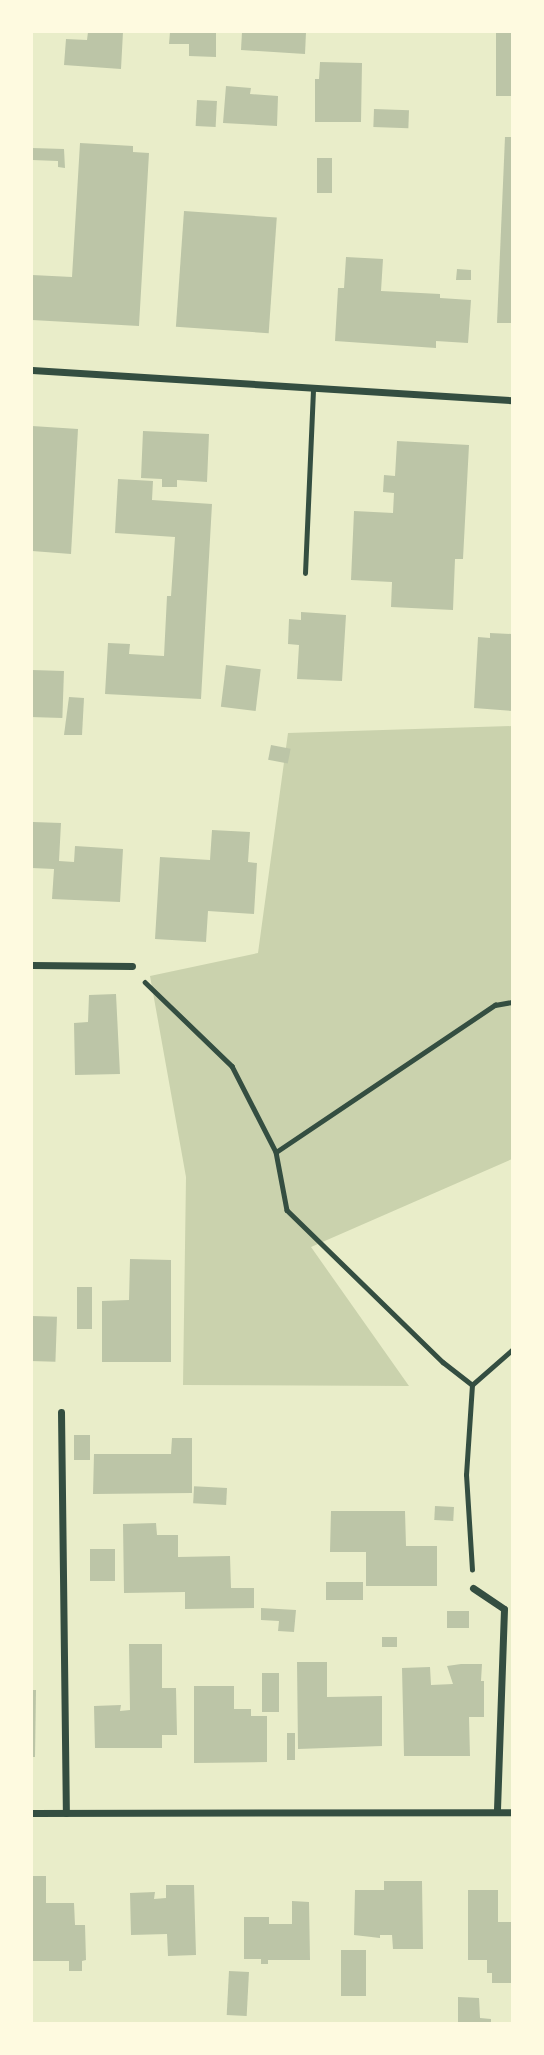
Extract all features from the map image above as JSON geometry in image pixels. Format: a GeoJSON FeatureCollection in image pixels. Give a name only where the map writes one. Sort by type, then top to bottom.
{"type":"FeatureCollection","features":[{"type":"Feature","properties":{"kind":"street"},"geometry":{"type":"LineString","coordinates":[[32,370],[513,400]]}},
{"type":"Feature","properties":{"kind":"street"},"geometry":{"type":"LineString","coordinates":[[32,965],[132,966]]}},
{"type":"Feature","properties":{"kind":"street"},"geometry":{"type":"LineString","coordinates":[[61,1412],[66,1813]]}},
{"type":"Feature","properties":{"kind":"street"},"geometry":{"type":"LineString","coordinates":[[472,1588],[504,1609],[497,1812]]}},
{"type":"Feature","properties":{"kind":"street"},"geometry":{"type":"LineString","coordinates":[[32,1813],[513,1812]]}},
{"type":"Feature","properties":{"kind":"lane"},"geometry":{"type":"LineString","coordinates":[[305,573],[313,387]]}},
{"type":"Feature","properties":{"kind":"path"},"geometry":{"type":"LineString","coordinates":[[143,980],[232,1066],[276,1152],[287,1210],[443,1362],[472,1384]]}},
{"type":"Feature","properties":{"kind":"path"},"geometry":{"type":"LineString","coordinates":[[276,1152],[495,1005],[513,1002]]}},
{"type":"Feature","properties":{"kind":"path"},"geometry":{"type":"LineString","coordinates":[[472,1588],[466,1475],[472,1384],[513,1350]]}},
{"type":"Feature","properties":{"kind":"green space"},"geometry":{"type":"Polygon","coordinates":[[[512,726],[512,1159],[311,1247],[409,1386],[183,1385],[186,1177],[150,976],[258,953],[288,733],[512,726]]]}},
{"type":"Feature","properties":{"kind":"building"},"geometry":{"type":"Polygon","coordinates":[[[88,32],[123,32],[121,69],[64,65],[66,39],[87,40],[88,32]]]}},
{"type":"Feature","properties":{"kind":"building"},"geometry":{"type":"Polygon","coordinates":[[[170,32],[216,32],[216,57],[189,56],[189,44],[169,44],[170,32]]]}},
{"type":"Feature","properties":{"kind":"building"},"geometry":{"type":"Polygon","coordinates":[[[242,32],[306,32],[305,54],[241,50],[242,32]]]}},
{"type":"Feature","properties":{"kind":"building"},"geometry":{"type":"Polygon","coordinates":[[[496,32],[512,32],[512,96],[496,96],[496,32]]]}},
{"type":"Feature","properties":{"kind":"building"},"geometry":{"type":"Polygon","coordinates":[[[320,62],[362,63],[361,122],[315,122],[315,79],[319,79],[320,62]]]}},
{"type":"Feature","properties":{"kind":"building"},"geometry":{"type":"Polygon","coordinates":[[[226,86],[251,88],[250,94],[278,96],[277,126],[223,123],[226,86]]]}},
{"type":"Feature","properties":{"kind":"building"},"geometry":{"type":"Polygon","coordinates":[[[197,100],[217,101],[216,127],[196,126],[197,100]]]}},
{"type":"Feature","properties":{"kind":"building"},"geometry":{"type":"Polygon","coordinates":[[[374,109],[409,110],[408,128],[373,127],[374,109]]]}},
{"type":"Feature","properties":{"kind":"building"},"geometry":{"type":"Polygon","coordinates":[[[505,137],[512,137],[512,323],[497,323],[505,137]]]}},
{"type":"Feature","properties":{"kind":"building"},"geometry":{"type":"Polygon","coordinates":[[[80,143],[133,146],[133,152],[149,153],[139,326],[32,320],[32,275],[72,277],[80,143]]]}},
{"type":"Feature","properties":{"kind":"building"},"geometry":{"type":"Polygon","coordinates":[[[32,148],[64,149],[65,168],[58,167],[58,161],[32,160],[32,148]]]}},
{"type":"Feature","properties":{"kind":"building"},"geometry":{"type":"Polygon","coordinates":[[[317,158],[332,158],[332,193],[317,193],[317,158]]]}},
{"type":"Feature","properties":{"kind":"building"},"geometry":{"type":"Polygon","coordinates":[[[184,211],[277,217],[269,333],[176,327],[184,211]]]}},
{"type":"Feature","properties":{"kind":"building"},"geometry":{"type":"Polygon","coordinates":[[[346,257],[383,259],[381,291],[440,294],[440,298],[471,300],[468,343],[436,341],[436,348],[335,341],[338,288],[344,288],[346,257]]]}},
{"type":"Feature","properties":{"kind":"building"},"geometry":{"type":"Polygon","coordinates":[[[457,269],[471,270],[471,280],[456,280],[457,269]]]}},
{"type":"Feature","properties":{"kind":"building"},"geometry":{"type":"Polygon","coordinates":[[[32,426],[78,429],[71,554],[32,551],[32,426]]]}},
{"type":"Feature","properties":{"kind":"building"},"geometry":{"type":"Polygon","coordinates":[[[143,431],[209,434],[207,482],[177,480],[177,487],[162,487],[162,479],[141,478],[143,431]]]}},
{"type":"Feature","properties":{"kind":"building"},"geometry":{"type":"Polygon","coordinates":[[[397,441],[469,445],[463,559],[455,559],[453,610],[391,607],[392,582],[351,580],[354,511],[393,513],[394,493],[383,492],[384,475],[395,476],[397,441]]]}},
{"type":"Feature","properties":{"kind":"building"},"geometry":{"type":"Polygon","coordinates":[[[118,479],[153,481],[152,500],[212,504],[201,699],[105,694],[108,643],[130,644],[129,654],[164,656],[167,596],[171,596],[175,537],[115,533],[118,479]]]}},
{"type":"Feature","properties":{"kind":"building"},"geometry":{"type":"Polygon","coordinates":[[[301,612],[346,615],[342,681],[297,679],[299,645],[288,644],[289,619],[301,620],[301,612]]]}},
{"type":"Feature","properties":{"kind":"building"},"geometry":{"type":"Polygon","coordinates":[[[490,633],[512,634],[512,711],[474,708],[478,637],[490,638],[490,633]]]}},
{"type":"Feature","properties":{"kind":"building"},"geometry":{"type":"Polygon","coordinates":[[[226,665],[261,669],[256,711],[221,707],[226,665]]]}},
{"type":"Feature","properties":{"kind":"building"},"geometry":{"type":"Polygon","coordinates":[[[32,670],[64,671],[62,718],[32,717],[32,670]]]}},
{"type":"Feature","properties":{"kind":"building"},"geometry":{"type":"Polygon","coordinates":[[[69,697],[84,698],[82,735],[64,735],[69,697]]]}},
{"type":"Feature","properties":{"kind":"building"},"geometry":{"type":"Polygon","coordinates":[[[271,745],[291,749],[288,764],[268,760],[271,745]]]}},
{"type":"Feature","properties":{"kind":"building"},"geometry":{"type":"Polygon","coordinates":[[[33,822],[61,823],[59,861],[74,862],[75,846],[123,849],[120,902],[52,899],[54,869],[32,868],[33,822]]]}},
{"type":"Feature","properties":{"kind":"building"},"geometry":{"type":"Polygon","coordinates":[[[212,830],[250,832],[248,862],[257,863],[254,914],[208,911],[206,942],[155,939],[160,857],[210,860],[212,830]]]}},
{"type":"Feature","properties":{"kind":"building"},"geometry":{"type":"Polygon","coordinates":[[[116,994],[120,1074],[75,1075],[74,1023],[88,1022],[89,995],[116,994]]]}},
{"type":"Feature","properties":{"kind":"building"},"geometry":{"type":"Polygon","coordinates":[[[130,1259],[171,1260],[171,1362],[102,1362],[102,1301],[129,1300],[130,1259]]]}},
{"type":"Feature","properties":{"kind":"building"},"geometry":{"type":"Polygon","coordinates":[[[77,1287],[92,1287],[92,1329],[77,1329],[77,1287]]]}},
{"type":"Feature","properties":{"kind":"building"},"geometry":{"type":"Polygon","coordinates":[[[32,1316],[57,1317],[55,1362],[32,1361],[32,1316]]]}},
{"type":"Feature","properties":{"kind":"building"},"geometry":{"type":"Polygon","coordinates":[[[74,1435],[90,1435],[90,1460],[74,1460],[74,1435]]]}},
{"type":"Feature","properties":{"kind":"building"},"geometry":{"type":"Polygon","coordinates":[[[172,1438],[192,1438],[192,1493],[93,1494],[94,1454],[171,1454],[172,1438]]]}},
{"type":"Feature","properties":{"kind":"building"},"geometry":{"type":"Polygon","coordinates":[[[194,1486],[227,1488],[226,1505],[193,1503],[194,1486]]]}},
{"type":"Feature","properties":{"kind":"building"},"geometry":{"type":"Polygon","coordinates":[[[435,1506],[454,1507],[453,1521],[434,1520],[435,1506]]]}},
{"type":"Feature","properties":{"kind":"building"},"geometry":{"type":"Polygon","coordinates":[[[331,1511],[405,1511],[406,1546],[437,1546],[437,1586],[366,1586],[366,1552],[330,1552],[331,1511]]]}},
{"type":"Feature","properties":{"kind":"building"},"geometry":{"type":"Polygon","coordinates":[[[156,1523],[157,1535],[178,1535],[178,1557],[230,1556],[231,1588],[254,1588],[254,1608],[185,1609],[185,1592],[124,1593],[123,1524],[156,1523]]]}},
{"type":"Feature","properties":{"kind":"building"},"geometry":{"type":"Polygon","coordinates":[[[90,1549],[115,1549],[115,1581],[90,1581],[90,1549]]]}},
{"type":"Feature","properties":{"kind":"building"},"geometry":{"type":"Polygon","coordinates":[[[326,1582],[363,1582],[363,1600],[326,1600],[326,1582]]]}},
{"type":"Feature","properties":{"kind":"building"},"geometry":{"type":"Polygon","coordinates":[[[261,1608],[296,1610],[294,1632],[278,1631],[279,1621],[261,1620],[261,1608]]]}},
{"type":"Feature","properties":{"kind":"building"},"geometry":{"type":"Polygon","coordinates":[[[447,1611],[469,1611],[469,1628],[447,1628],[447,1611]]]}},
{"type":"Feature","properties":{"kind":"building"},"geometry":{"type":"Polygon","coordinates":[[[382,1637],[397,1637],[397,1647],[382,1647],[382,1637]]]}},
{"type":"Feature","properties":{"kind":"building"},"geometry":{"type":"Polygon","coordinates":[[[129,1644],[162,1644],[162,1688],[176,1688],[177,1735],[162,1735],[162,1748],[95,1748],[94,1706],[121,1705],[120,1711],[130,1710],[129,1644]]]}},
{"type":"Feature","properties":{"kind":"building"},"geometry":{"type":"Polygon","coordinates":[[[297,1662],[327,1662],[327,1697],[382,1696],[382,1746],[298,1749],[297,1662]]]}},
{"type":"Feature","properties":{"kind":"building"},"geometry":{"type":"Polygon","coordinates":[[[482,1664],[481,1681],[484,1681],[484,1717],[469,1717],[470,1756],[404,1756],[402,1668],[430,1667],[431,1685],[453,1684],[447,1666],[482,1664]]]}},
{"type":"Feature","properties":{"kind":"building"},"geometry":{"type":"Polygon","coordinates":[[[262,1673],[279,1673],[279,1712],[262,1712],[262,1673]]]}},
{"type":"Feature","properties":{"kind":"building"},"geometry":{"type":"Polygon","coordinates":[[[194,1686],[234,1686],[234,1709],[251,1709],[251,1716],[267,1716],[267,1762],[194,1763],[194,1686]]]}},
{"type":"Feature","properties":{"kind":"building"},"geometry":{"type":"Polygon","coordinates":[[[32,1690],[36,1690],[35,1757],[32,1757],[32,1690]]]}},
{"type":"Feature","properties":{"kind":"building"},"geometry":{"type":"Polygon","coordinates":[[[287,1733],[295,1733],[295,1760],[287,1760],[287,1733]]]}},
{"type":"Feature","properties":{"kind":"building"},"geometry":{"type":"Polygon","coordinates":[[[32,1876],[46,1876],[46,1903],[74,1903],[75,1925],[85,1925],[86,1960],[82,1961],[82,1971],[69,1971],[69,1961],[32,1961],[32,1876]]]}},
{"type":"Feature","properties":{"kind":"building"},"geometry":{"type":"Polygon","coordinates":[[[384,1881],[422,1881],[423,1949],[393,1949],[392,1935],[380,1935],[380,1938],[354,1935],[355,1890],[384,1890],[384,1881]]]}},
{"type":"Feature","properties":{"kind":"building"},"geometry":{"type":"Polygon","coordinates":[[[166,1885],[194,1885],[196,1955],[168,1956],[167,1934],[131,1935],[130,1893],[155,1892],[154,1899],[166,1898],[166,1885]]]}},
{"type":"Feature","properties":{"kind":"building"},"geometry":{"type":"Polygon","coordinates":[[[468,1890],[498,1890],[498,1922],[512,1922],[512,1983],[492,1983],[492,1973],[487,1973],[487,1960],[468,1960],[468,1890]]]}},
{"type":"Feature","properties":{"kind":"building"},"geometry":{"type":"Polygon","coordinates":[[[292,1901],[309,1902],[310,1960],[268,1960],[268,1964],[261,1964],[261,1959],[244,1959],[244,1917],[269,1917],[269,1924],[292,1924],[292,1901]]]}},
{"type":"Feature","properties":{"kind":"building"},"geometry":{"type":"Polygon","coordinates":[[[341,1950],[366,1950],[366,1996],[341,1996],[341,1950]]]}},
{"type":"Feature","properties":{"kind":"building"},"geometry":{"type":"Polygon","coordinates":[[[229,1971],[249,1972],[247,2016],[227,2015],[229,1971]]]}},
{"type":"Feature","properties":{"kind":"building"},"geometry":{"type":"Polygon","coordinates":[[[458,1997],[479,1998],[480,2018],[491,2019],[491,2024],[458,2024],[458,1997]]]}}]}
